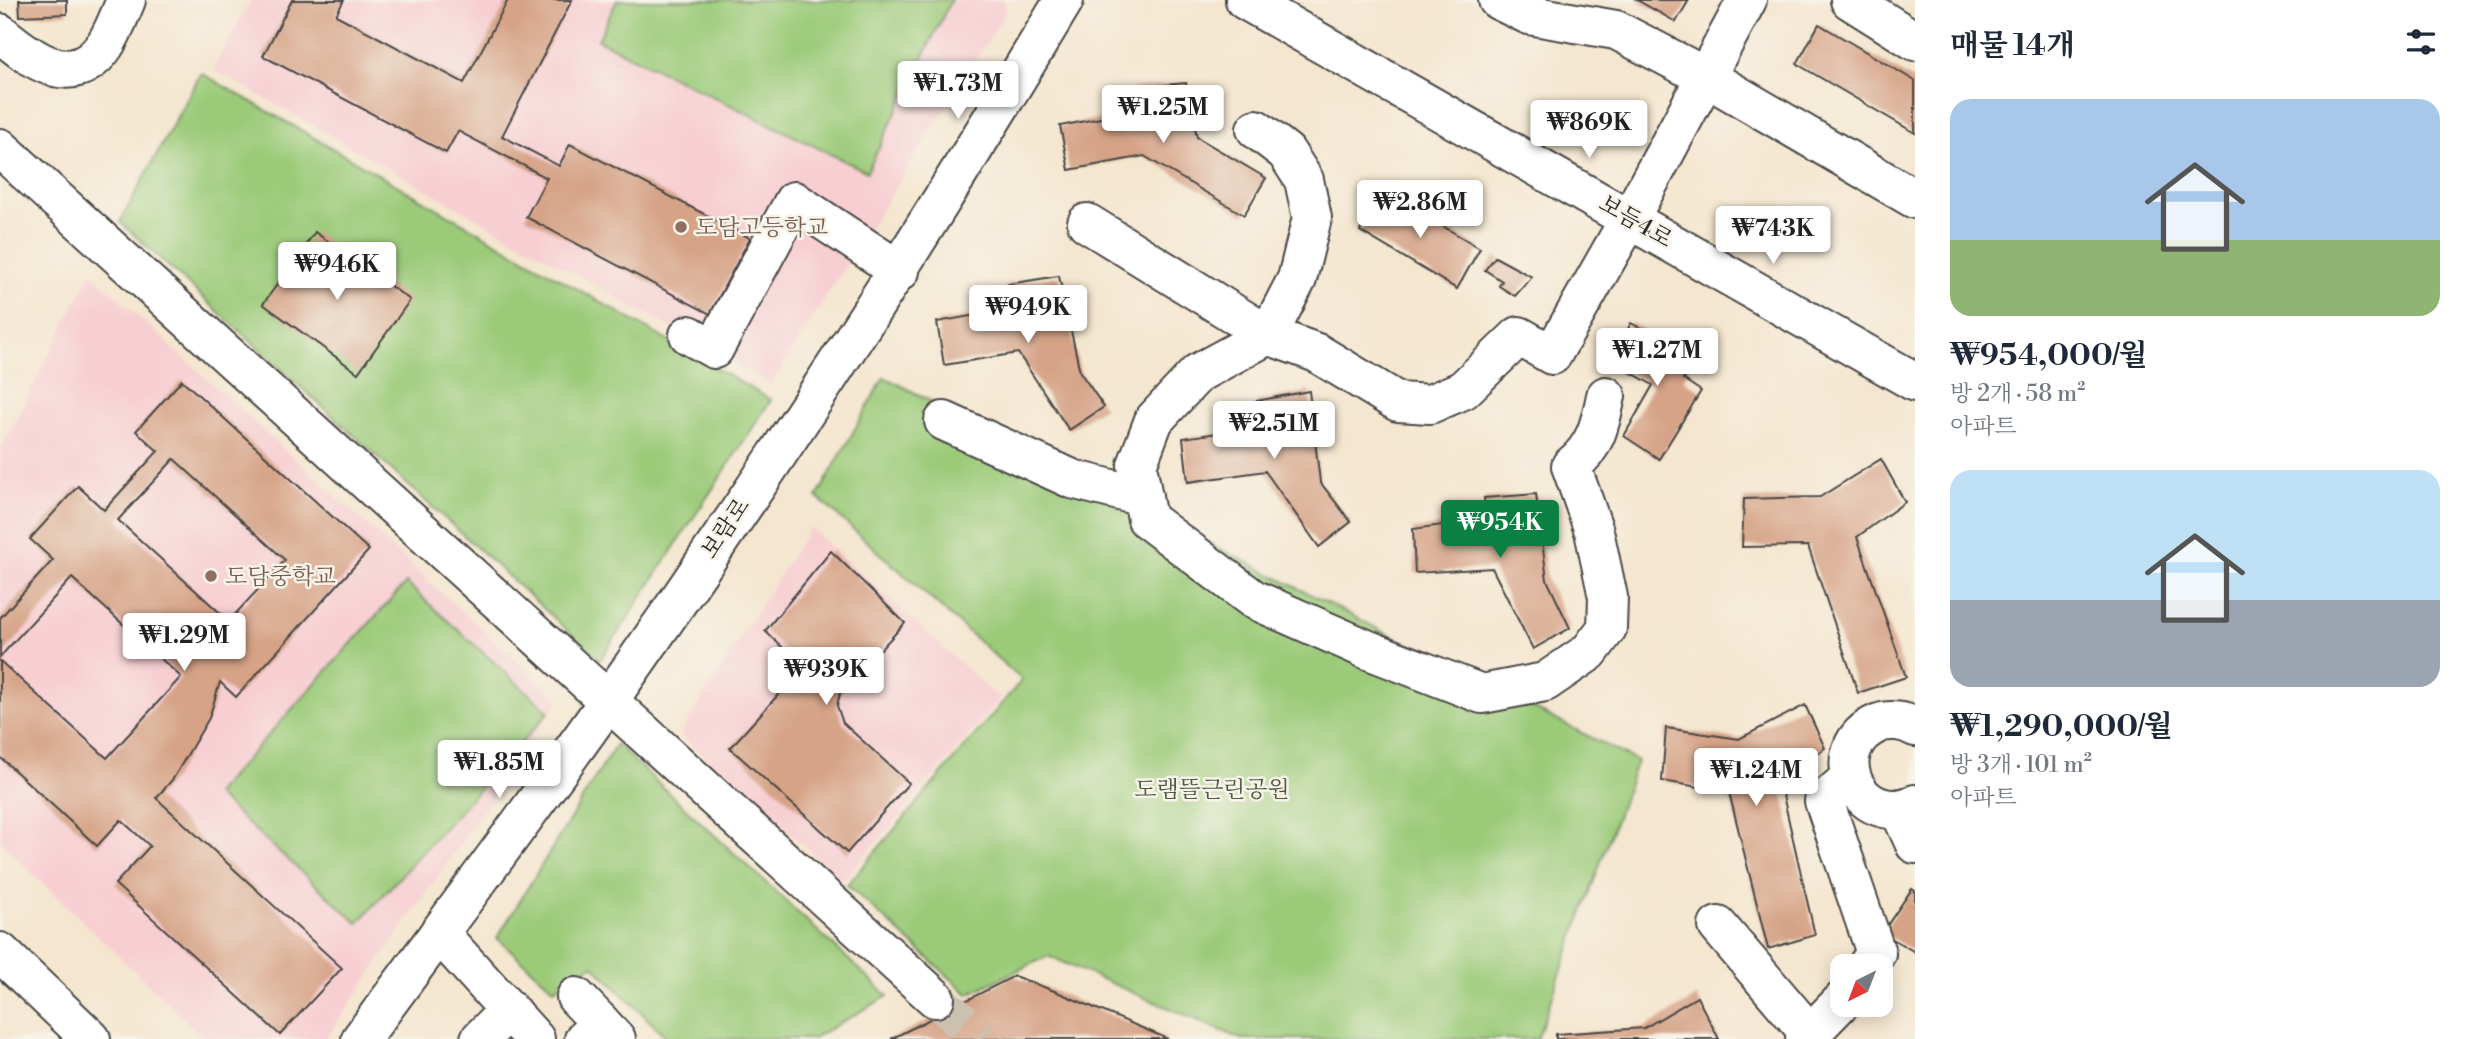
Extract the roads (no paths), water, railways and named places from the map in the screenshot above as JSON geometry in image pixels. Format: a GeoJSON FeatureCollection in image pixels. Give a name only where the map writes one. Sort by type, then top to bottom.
{"type":"FeatureCollection","features":[{"type":"Feature","properties":{"kind":"street"},"geometry":{"type":"LineString","coordinates":[[0,33],[29,58],[55,70],[83,65],[105,46],[126,0]]}},
{"type":"Feature","properties":{"kind":"street","name":"보람로"},"geometry":{"type":"LineString","coordinates":[[361,1039],[607,702],[900,271],[1063,0]]}},
{"type":"Feature","properties":{"kind":"street","name":"보듬4로"},"geometry":{"type":"LineString","coordinates":[[1245,0],[1915,382]]}},
{"type":"Feature","properties":{"kind":"street"},"geometry":{"type":"LineString","coordinates":[[1498,0],[1529,15],[1616,30],[1706,77],[1915,199]]}},
{"type":"Feature","properties":{"kind":"street"},"geometry":{"type":"LineString","coordinates":[[1087,223],[1268,335],[1317,353],[1398,402],[1430,404],[1463,390],[1519,336],[1552,355],[1630,218],[1747,0]]}},
{"type":"Feature","properties":{"kind":"street"},"geometry":{"type":"LineString","coordinates":[[1872,6],[1915,41]]}},
{"type":"Feature","properties":{"kind":"street"},"geometry":{"type":"LineString","coordinates":[[1256,129],[1286,152],[1304,180],[1312,218],[1297,279],[1268,335],[1198,373],[1154,420],[1137,465],[1147,519],[1253,599],[1366,649],[1482,694],[1545,682],[1588,652],[1608,628],[1608,597],[1594,531],[1571,466],[1588,454],[1601,424],[1606,396]]}},
{"type":"Feature","properties":{"kind":"street"},"geometry":{"type":"LineString","coordinates":[[0,148],[935,998]]}},
{"type":"Feature","properties":{"kind":"street"},"geometry":{"type":"LineString","coordinates":[[689,335],[714,349],[794,201],[900,271]]}},
{"type":"Feature","properties":{"kind":"street"},"geometry":{"type":"LineString","coordinates":[[944,421],[1072,479],[1143,497]]}},
{"type":"Feature","properties":{"kind":"street"},"geometry":{"type":"LineString","coordinates":[[1914,723],[1882,722],[1868,728],[1858,738],[1851,752],[1851,777],[1860,794],[1871,804],[1907,806],[1915,844]]}},
{"type":"Feature","properties":{"kind":"street"},"geometry":{"type":"LineString","coordinates":[[1851,777],[1824,800],[1875,954]]}},
{"type":"Feature","properties":{"kind":"street"},"geometry":{"type":"LineString","coordinates":[[1718,926],[1808,1036],[1830,1013]]}},
{"type":"Feature","properties":{"kind":"street"},"geometry":{"type":"LineString","coordinates":[[439,933],[535,1039]]}},
{"type":"Feature","properties":{"kind":"street"},"geometry":{"type":"LineString","coordinates":[[0,952],[91,1039]]}},
{"type":"Feature","properties":{"kind":"street"},"geometry":{"type":"LineString","coordinates":[[480,1039],[509,1010]]}},
{"type":"Feature","properties":{"kind":"tunnel"},"geometry":{"type":"LineString","coordinates":[[935,998],[982,1039]]}},
{"type":"Feature","properties":{"kind":"place","name":"도담고등학교"},"geometry":{"type":"Point","coordinates":[681,227]}},
{"type":"Feature","properties":{"kind":"place","name":"도담중학교"},"geometry":{"type":"Point","coordinates":[211,576]}},
{"type":"Feature","properties":{"kind":"park label","name":"도램뜰근린공원"},"geometry":{"type":"Point","coordinates":[1212,789]}}]}
